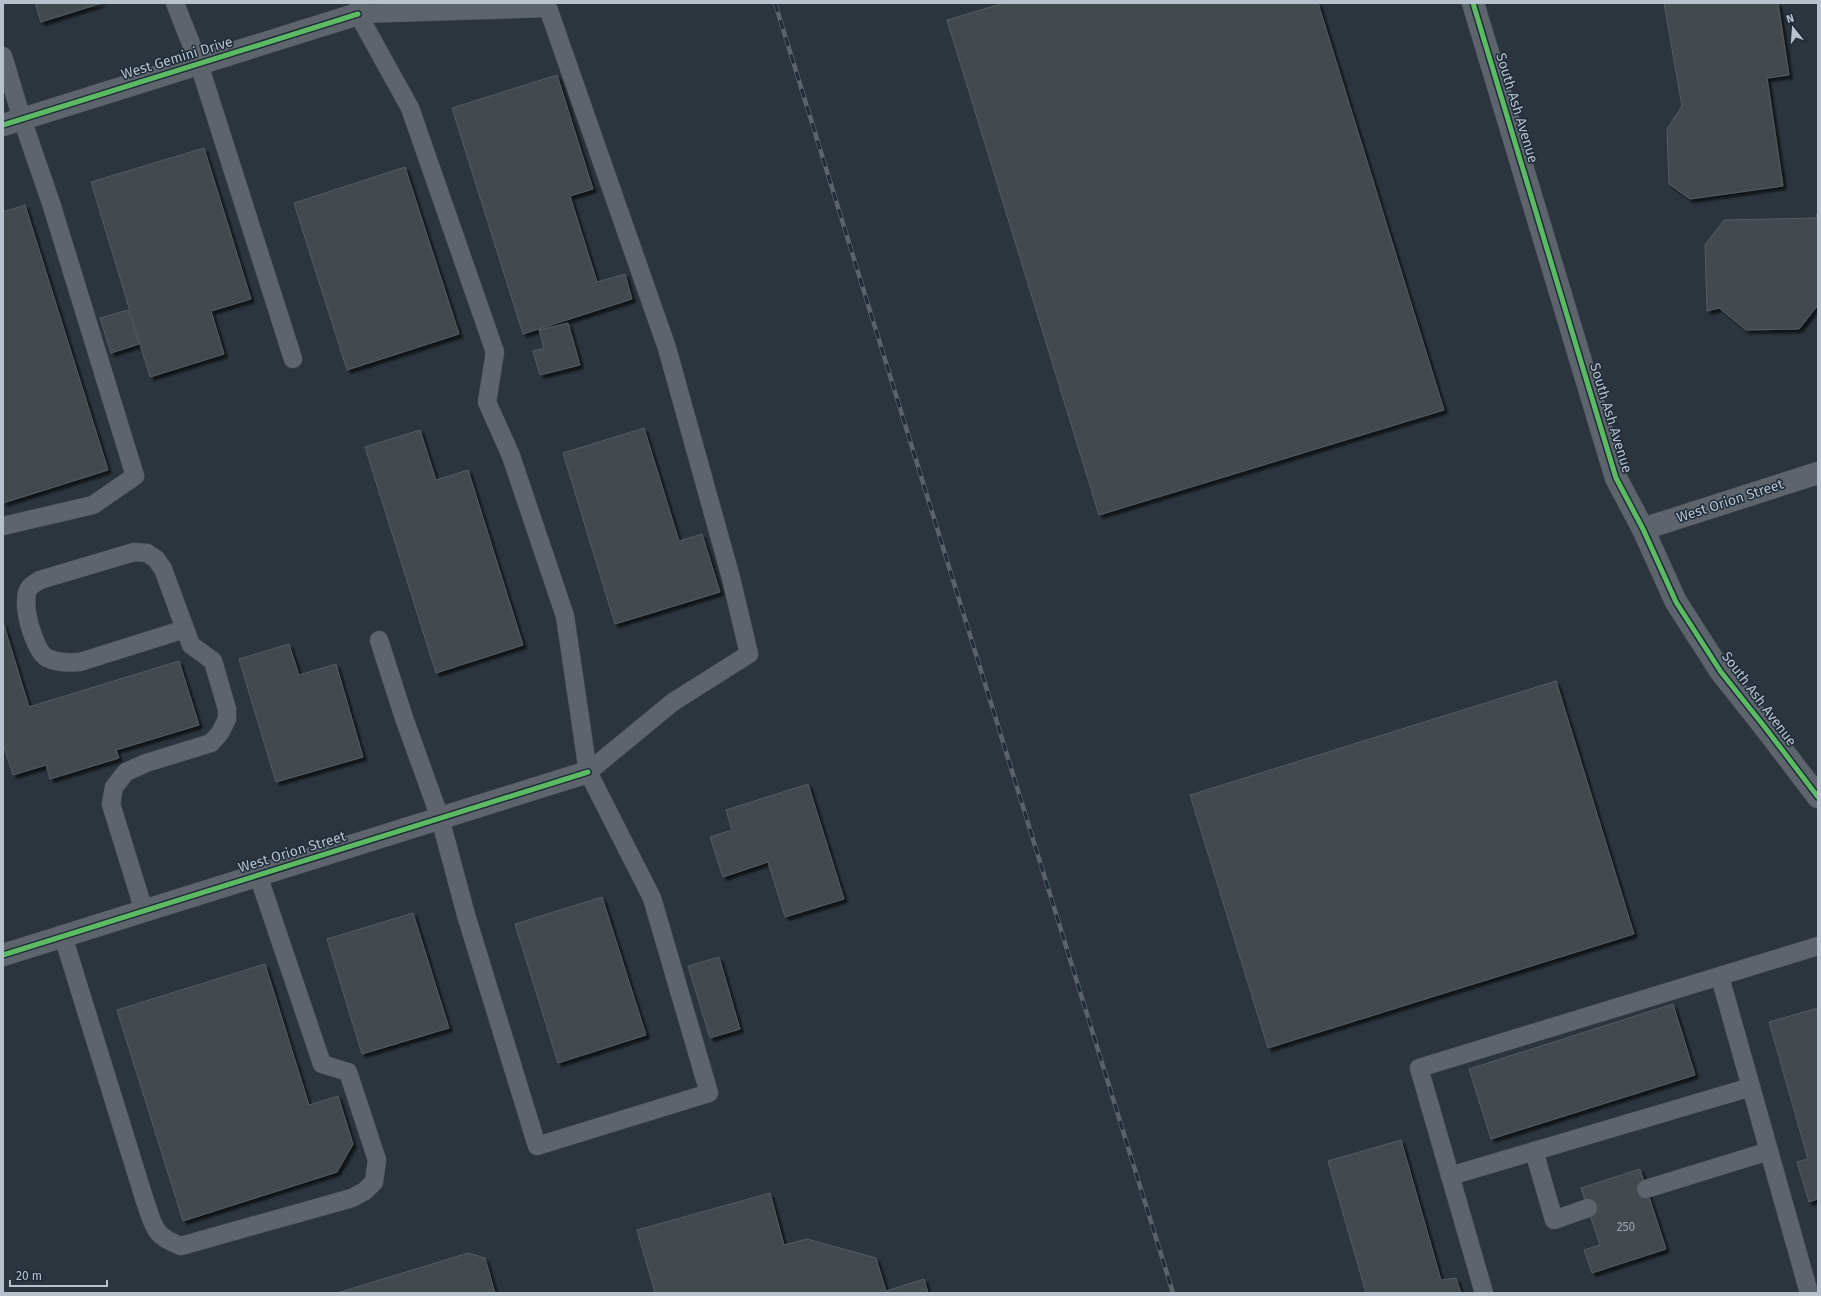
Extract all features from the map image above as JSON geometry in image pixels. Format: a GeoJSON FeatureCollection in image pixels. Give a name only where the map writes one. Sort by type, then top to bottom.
{"type":"FeatureCollection","features":[{"type":"Feature","properties":{"kind":"street","name":"South Ash Avenue"},"geometry":{"type":"LineString","coordinates":[[1473,3],[1616,478],[1643,530],[1676,602],[1708,653],[1721,672],[1768,730],[1818,797]]}},
{"type":"Feature","properties":{"kind":"street","name":"West Gemini Drive"},"geometry":{"type":"LineString","coordinates":[[12,122],[199,64],[363,7]]}},
{"type":"Feature","properties":{"kind":"street","name":"West Orion Street"},"geometry":{"type":"LineString","coordinates":[[1643,530],[1818,473]]}},
{"type":"Feature","properties":{"kind":"street","name":"West Orion Street"},"geometry":{"type":"LineString","coordinates":[[3,955],[588,772]]}},
{"type":"Feature","properties":{"kind":"lane"},"geometry":{"type":"LineString","coordinates":[[175,3],[199,64],[293,359]]}},
{"type":"Feature","properties":{"kind":"lane"},"geometry":{"type":"LineString","coordinates":[[378,640],[440,818],[469,922],[537,1146],[709,1093],[652,898],[588,772],[565,616],[511,456],[487,402],[495,352],[410,108],[363,7],[548,8],[667,348],[731,578],[750,654],[673,702],[588,772]]}},
{"type":"Feature","properties":{"kind":"lane"},"geometry":{"type":"LineString","coordinates":[[3,56],[12,122],[51,203],[135,476],[93,504],[3,526]]}},
{"type":"Feature","properties":{"kind":"lane"},"geometry":{"type":"LineString","coordinates":[[144,910],[110,804],[114,787],[126,772],[146,763],[211,743],[220,733],[227,719],[227,709],[213,661],[191,645],[163,569],[156,559],[147,553],[134,552],[40,580],[30,588],[26,600],[26,612],[39,650],[46,658],[63,663],[80,662],[185,629]]}},
{"type":"Feature","properties":{"kind":"lane"},"geometry":{"type":"LineString","coordinates":[[63,936],[143,1194],[159,1236],[167,1242],[180,1246],[352,1198],[365,1191],[374,1182],[377,1160],[348,1072],[322,1064],[258,875]]}},
{"type":"Feature","properties":{"kind":"lane"},"geometry":{"type":"LineString","coordinates":[[1484,1293],[1419,1068],[1818,946]]}},
{"type":"Feature","properties":{"kind":"lane"},"geometry":{"type":"LineString","coordinates":[[1720,977],[1810,1293]]}},
{"type":"Feature","properties":{"kind":"lane"},"geometry":{"type":"LineString","coordinates":[[1450,1176],[1751,1086]]}},
{"type":"Feature","properties":{"kind":"lane"},"geometry":{"type":"LineString","coordinates":[[1534,1151],[1554,1220],[1588,1208]]}},
{"type":"Feature","properties":{"kind":"lane"},"geometry":{"type":"LineString","coordinates":[[1646,1189],[1769,1151]]}},
{"type":"Feature","properties":{"kind":"building"},"geometry":{"type":"Polygon","coordinates":[[[35,3],[102,3],[41,22],[35,3]]]}},
{"type":"Feature","properties":{"kind":"building"},"geometry":{"type":"Polygon","coordinates":[[[1004,3],[1318,3],[1444,410],[1099,515],[947,20],[1004,3]]]}},
{"type":"Feature","properties":{"kind":"building"},"geometry":{"type":"Polygon","coordinates":[[[1664,3],[1778,3],[1789,75],[1767,78],[1783,186],[1690,199],[1669,184],[1667,129],[1682,106],[1664,3]]]}},
{"type":"Feature","properties":{"kind":"building"},"geometry":{"type":"Polygon","coordinates":[[[557,75],[593,189],[570,196],[597,282],[625,274],[632,299],[523,334],[452,108],[557,75]]]}},
{"type":"Feature","properties":{"kind":"building"},"geometry":{"type":"Polygon","coordinates":[[[204,148],[251,299],[211,311],[224,354],[150,377],[91,182],[204,148]]]}},
{"type":"Feature","properties":{"kind":"building"},"geometry":{"type":"Polygon","coordinates":[[[405,167],[459,334],[347,370],[294,203],[405,167]]]}},
{"type":"Feature","properties":{"kind":"building"},"geometry":{"type":"Polygon","coordinates":[[[25,205],[108,470],[3,503],[3,212],[25,205]]]}},
{"type":"Feature","properties":{"kind":"building"},"geometry":{"type":"Polygon","coordinates":[[[1818,211],[1818,305],[1799,329],[1746,330],[1719,308],[1707,311],[1705,245],[1724,220],[1816,218],[1818,211]]]}},
{"type":"Feature","properties":{"kind":"building"},"geometry":{"type":"Polygon","coordinates":[[[128,310],[139,344],[111,353],[100,318],[128,310]]]}},
{"type":"Feature","properties":{"kind":"building"},"geometry":{"type":"Polygon","coordinates":[[[568,323],[580,365],[540,375],[533,351],[544,348],[539,330],[568,323]]]}},
{"type":"Feature","properties":{"kind":"building"},"geometry":{"type":"Polygon","coordinates":[[[644,428],[679,541],[702,534],[720,592],[615,624],[563,453],[644,428]]]}},
{"type":"Feature","properties":{"kind":"building"},"geometry":{"type":"Polygon","coordinates":[[[420,430],[436,480],[468,470],[523,645],[436,673],[365,447],[420,430]]]}},
{"type":"Feature","properties":{"kind":"building"},"geometry":{"type":"Polygon","coordinates":[[[3,622],[29,707],[179,661],[199,725],[116,750],[119,758],[50,779],[46,765],[13,775],[3,744],[3,622]]]}},
{"type":"Feature","properties":{"kind":"building"},"geometry":{"type":"Polygon","coordinates":[[[289,644],[299,675],[336,664],[363,757],[276,782],[239,659],[289,644]]]}},
{"type":"Feature","properties":{"kind":"building"},"geometry":{"type":"Polygon","coordinates":[[[1556,681],[1634,934],[1268,1048],[1190,795],[1556,681]]]}},
{"type":"Feature","properties":{"kind":"building"},"geometry":{"type":"Polygon","coordinates":[[[808,784],[844,899],[785,917],[768,862],[723,877],[710,837],[732,830],[726,810],[808,784]]]}},
{"type":"Feature","properties":{"kind":"building"},"geometry":{"type":"Polygon","coordinates":[[[602,897],[646,1035],[558,1063],[515,924],[602,897]]]}},
{"type":"Feature","properties":{"kind":"building"},"geometry":{"type":"Polygon","coordinates":[[[413,913],[449,1028],[362,1054],[327,939],[413,913]]]}},
{"type":"Feature","properties":{"kind":"building"},"geometry":{"type":"Polygon","coordinates":[[[719,957],[740,1029],[710,1038],[688,966],[719,957]]]}},
{"type":"Feature","properties":{"kind":"building"},"geometry":{"type":"Polygon","coordinates":[[[265,964],[309,1105],[338,1096],[353,1144],[337,1172],[183,1221],[117,1010],[265,964]]]}},
{"type":"Feature","properties":{"kind":"building"},"geometry":{"type":"Polygon","coordinates":[[[1673,1004],[1695,1075],[1491,1139],[1469,1069],[1673,1004]]]}},
{"type":"Feature","properties":{"kind":"building"},"geometry":{"type":"Polygon","coordinates":[[[1818,1008],[1818,1199],[1809,1202],[1797,1162],[1808,1159],[1769,1022],[1818,1008]]]}},
{"type":"Feature","properties":{"kind":"building"},"geometry":{"type":"Polygon","coordinates":[[[1401,1140],[1441,1280],[1456,1278],[1461,1293],[1366,1293],[1328,1161],[1401,1140]]]}},
{"type":"Feature","properties":{"kind":"building"},"geometry":{"type":"Polygon","coordinates":[[[1640,1169],[1666,1249],[1592,1273],[1584,1250],[1600,1245],[1581,1188],[1640,1169]]]}},
{"type":"Feature","properties":{"kind":"building"},"geometry":{"type":"Polygon","coordinates":[[[770,1193],[784,1245],[807,1239],[876,1258],[886,1291],[924,1279],[928,1293],[655,1293],[637,1230],[770,1193]]]}},
{"type":"Feature","properties":{"kind":"building"},"geometry":{"type":"Polygon","coordinates":[[[468,1253],[485,1258],[495,1293],[337,1293],[468,1253]]]}},
{"type":"Feature","properties":{"kind":"railway"},"geometry":{"type":"LineString","coordinates":[[775,3],[1173,1293]]}},
{"type":"Feature","properties":{"kind":"cycle path"},"geometry":{"type":"LineString","coordinates":[[1473,3],[1616,478],[1643,529],[1676,602],[1721,672],[1818,797]]}},
{"type":"Feature","properties":{"kind":"cycle path"},"geometry":{"type":"LineString","coordinates":[[3,125],[358,14]]}},
{"type":"Feature","properties":{"kind":"cycle path"},"geometry":{"type":"LineString","coordinates":[[3,955],[588,772]]}}]}
